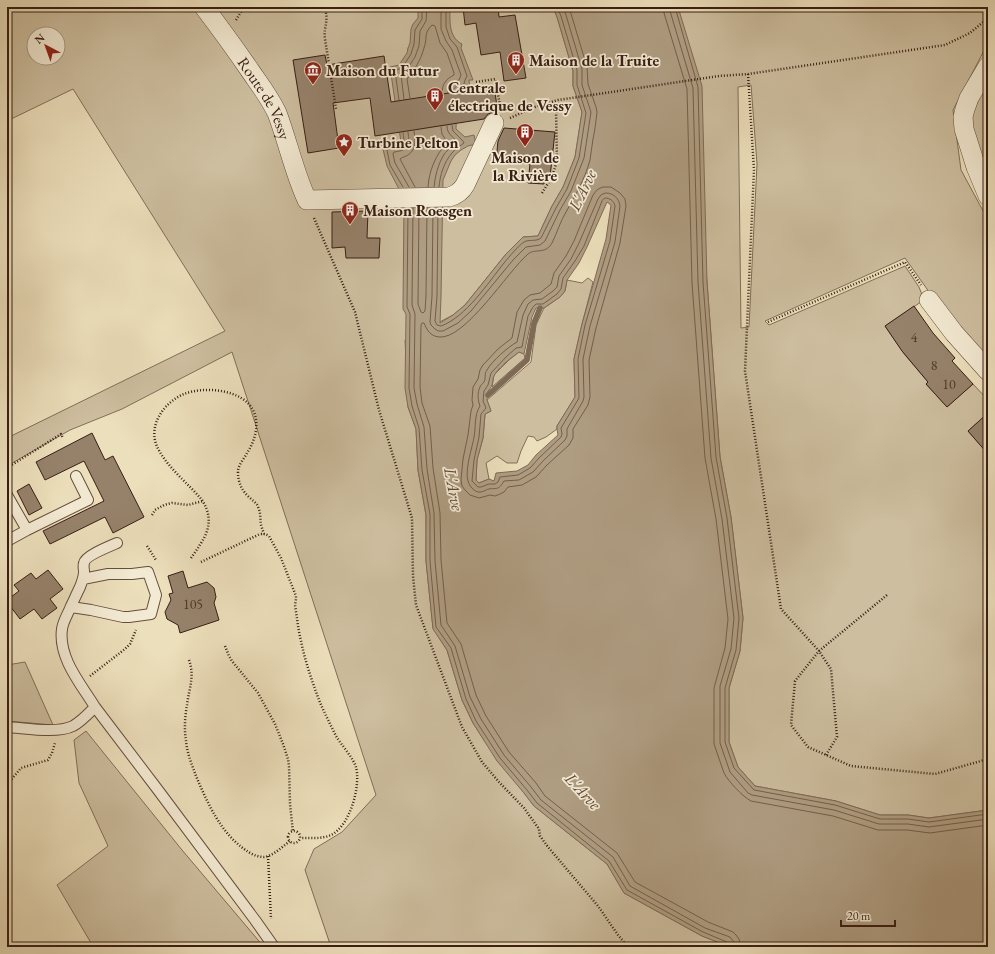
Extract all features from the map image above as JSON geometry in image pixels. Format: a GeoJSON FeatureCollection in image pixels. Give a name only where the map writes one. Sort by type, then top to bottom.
{"type":"FeatureCollection","features":[{"type":"Feature","properties":{"kind":"street","name":"Route de Vessy"},"geometry":{"type":"LineString","coordinates":[[204,7],[231,42],[272,104],[280,124],[297,179],[307,200]]}},
{"type":"Feature","properties":{"kind":"street"},"geometry":{"type":"LineString","coordinates":[[988,66],[969,98],[963,117],[964,129],[976,167],[988,196]]}},
{"type":"Feature","properties":{"kind":"street"},"geometry":{"type":"LineString","coordinates":[[307,200],[449,197],[455,195],[463,189],[498,122]]}},
{"type":"Feature","properties":{"kind":"street"},"geometry":{"type":"LineString","coordinates":[[929,300],[954,334],[988,371]]}},
{"type":"Feature","properties":{"kind":"lane"},"geometry":{"type":"LineString","coordinates":[[7,541],[88,500],[76,476]]}},
{"type":"Feature","properties":{"kind":"lane"},"geometry":{"type":"LineString","coordinates":[[7,495],[27,530]]}},
{"type":"Feature","properties":{"kind":"lane"},"geometry":{"type":"LineString","coordinates":[[117,543],[85,560],[83,578],[62,628],[63,647],[67,660],[95,707],[274,947]]}},
{"type":"Feature","properties":{"kind":"lane"},"geometry":{"type":"LineString","coordinates":[[71,607],[123,617],[151,614],[156,595],[148,572],[108,574],[83,578]]}},
{"type":"Feature","properties":{"kind":"lane"},"geometry":{"type":"LineString","coordinates":[[7,727],[42,729],[67,728],[84,718],[95,707]]}},
{"type":"Feature","properties":{"kind":"path"},"geometry":{"type":"LineString","coordinates":[[324,7],[327,20],[324,36],[336,109]]}},
{"type":"Feature","properties":{"kind":"path"},"geometry":{"type":"LineString","coordinates":[[476,82],[495,79],[498,122],[535,107],[558,100],[946,45],[970,33],[988,18]]}},
{"type":"Feature","properties":{"kind":"path"},"geometry":{"type":"LineString","coordinates":[[748,74],[754,170],[745,371],[781,609],[819,651],[831,669],[837,737],[826,755]]}},
{"type":"Feature","properties":{"kind":"path"},"geometry":{"type":"LineString","coordinates":[[542,193],[552,178],[556,161],[556,109],[554,101]]}},
{"type":"Feature","properties":{"kind":"path"},"geometry":{"type":"LineString","coordinates":[[307,200],[355,312],[379,410],[412,518],[413,576],[416,605],[462,728],[482,762],[524,808],[539,829],[540,836],[548,847],[598,906],[628,947]]}},
{"type":"Feature","properties":{"kind":"path"},"geometry":{"type":"LineString","coordinates":[[768,322],[905,262],[924,289],[929,300]]}},
{"type":"Feature","properties":{"kind":"path"},"geometry":{"type":"LineString","coordinates":[[191,558],[207,533],[208,518],[206,507],[203,501],[163,458],[156,445],[154,432],[158,417],[164,409],[182,395],[197,390],[230,393],[244,399],[252,408],[256,421],[256,429],[252,446],[239,466],[238,475],[240,486],[255,502],[259,509],[264,534]]}},
{"type":"Feature","properties":{"kind":"path"},"geometry":{"type":"LineString","coordinates":[[7,468],[61,434],[63,438]]}},
{"type":"Feature","properties":{"kind":"path"},"geometry":{"type":"LineString","coordinates":[[20,459],[23,464]]}},
{"type":"Feature","properties":{"kind":"path"},"geometry":{"type":"LineString","coordinates":[[152,515],[155,510],[164,505],[172,503],[188,506],[203,501]]}},
{"type":"Feature","properties":{"kind":"path"},"geometry":{"type":"LineString","coordinates":[[201,562],[260,534],[269,536],[282,558],[296,596],[301,643],[319,700],[336,737],[356,767],[357,788],[355,797],[341,827],[334,834],[326,837],[301,838],[296,844],[292,844],[290,842]]}},
{"type":"Feature","properties":{"kind":"path"},"geometry":{"type":"LineString","coordinates":[[147,546],[159,566]]}},
{"type":"Feature","properties":{"kind":"path"},"geometry":{"type":"LineString","coordinates":[[887,595],[819,651],[795,681],[791,725],[808,747],[851,766],[935,774],[988,759]]}},
{"type":"Feature","properties":{"kind":"path"},"geometry":{"type":"LineString","coordinates":[[79,682],[94,673],[126,649],[130,644],[136,630],[138,616]]}},
{"type":"Feature","properties":{"kind":"path"},"geometry":{"type":"LineString","coordinates":[[225,646],[232,661],[258,693],[275,724],[283,744],[289,766],[290,804],[293,832]]}},
{"type":"Feature","properties":{"kind":"path"},"geometry":{"type":"LineString","coordinates":[[189,660],[192,676],[185,729],[187,749],[196,776],[212,811],[234,841],[245,850],[256,856],[268,856],[290,842]]}},
{"type":"Feature","properties":{"kind":"path"},"geometry":{"type":"LineString","coordinates":[[7,783],[20,768],[48,760],[52,753],[60,729]]}},
{"type":"Feature","properties":{"kind":"path"},"geometry":{"type":"LineString","coordinates":[[290,842],[288,839],[290,833],[296,831],[301,838]]}},
{"type":"Feature","properties":{"kind":"path"},"geometry":{"type":"LineString","coordinates":[[268,856],[272,921]]}},
{"type":"Feature","properties":{"kind":"shaded area"},"geometry":{"type":"Polygon","coordinates":[[[7,7],[553,7],[573,71],[573,86],[582,112],[575,157],[563,187],[538,236],[523,237],[506,254],[465,305],[453,315],[405,340],[408,407],[416,429],[418,470],[426,515],[426,561],[433,628],[447,650],[462,700],[473,723],[484,740],[534,806],[607,864],[624,893],[702,936],[730,947],[331,947],[305,870],[314,849],[342,832],[376,795],[232,352],[122,409],[70,430],[7,466],[7,438],[225,331],[73,89],[7,121],[7,7]]]}},
{"type":"Feature","properties":{"kind":"shaded area"},"geometry":{"type":"Polygon","coordinates":[[[678,7],[988,7],[988,43],[953,110],[961,170],[988,220],[988,362],[944,313],[905,258],[765,321],[769,325],[905,266],[919,287],[924,300],[885,326],[905,355],[928,382],[926,384],[947,407],[973,384],[988,400],[988,413],[968,431],[988,454],[988,810],[929,818],[908,815],[880,815],[836,801],[755,786],[738,767],[729,742],[729,688],[740,651],[743,618],[731,517],[720,457],[707,282],[678,7]],[[751,85],[738,87],[741,328],[749,327],[757,164],[751,85]]]}},
{"type":"Feature","properties":{"kind":"shaded area"},"geometry":{"type":"Polygon","coordinates":[[[988,80],[988,173],[969,120],[988,80]]]}},
{"type":"Feature","properties":{"kind":"shaded area"},"geometry":{"type":"Polygon","coordinates":[[[588,278],[593,282],[574,359],[575,397],[557,426],[557,429],[546,437],[537,441],[534,437],[528,436],[517,463],[507,463],[497,456],[486,463],[489,479],[479,483],[476,480],[477,460],[483,438],[485,414],[491,411],[487,400],[531,362],[536,325],[544,308],[560,297],[565,291],[567,280],[582,283],[588,278]]]}},
{"type":"Feature","properties":{"kind":"shaded area"},"geometry":{"type":"Polygon","coordinates":[[[519,352],[524,354],[525,358],[492,387],[494,375],[519,352]]]}},
{"type":"Feature","properties":{"kind":"shaded area"},"geometry":{"type":"Polygon","coordinates":[[[25,662],[53,725],[7,721],[7,665],[25,662]]]}},
{"type":"Feature","properties":{"kind":"shaded area"},"geometry":{"type":"Polygon","coordinates":[[[86,731],[182,850],[264,947],[89,947],[91,943],[57,885],[108,846],[79,783],[74,740],[86,731]]]}},
{"type":"Feature","properties":{"kind":"water","name":"L'Arve"},"geometry":{"type":"Polygon","coordinates":[[[418,7],[450,7],[450,23],[452,33],[457,41],[462,44],[461,48],[473,80],[469,80],[470,88],[457,90],[456,129],[465,137],[474,135],[476,144],[468,146],[455,155],[443,180],[440,323],[465,305],[506,254],[523,237],[538,236],[563,187],[575,157],[582,112],[573,86],[573,71],[553,7],[678,7],[702,86],[707,282],[720,457],[731,517],[743,618],[740,651],[729,688],[729,742],[738,767],[755,786],[836,801],[880,815],[908,815],[929,818],[988,810],[988,947],[730,947],[702,936],[624,893],[607,864],[534,806],[497,761],[473,723],[462,700],[447,650],[433,629],[426,561],[426,515],[418,470],[416,429],[408,407],[405,388],[406,314],[403,309],[404,204],[400,191],[387,166],[382,145],[401,142],[390,67],[399,65],[407,53],[410,43],[411,29],[418,18],[418,7]],[[607,202],[579,263],[567,280],[565,291],[560,297],[544,308],[536,308],[532,317],[524,354],[519,352],[503,365],[494,376],[488,391],[487,400],[491,411],[485,414],[483,438],[477,460],[476,480],[479,483],[489,479],[494,481],[496,473],[517,471],[528,465],[536,455],[558,435],[557,426],[575,397],[574,359],[582,324],[606,239],[611,205],[607,202]]]}},
{"type":"Feature","properties":{"kind":"building"},"geometry":{"type":"Polygon","coordinates":[[[463,7],[498,7],[499,17],[515,15],[526,78],[504,81],[500,52],[481,55],[476,23],[465,25],[463,7]]]}},
{"type":"Feature","properties":{"kind":"building"},"geometry":{"type":"Polygon","coordinates":[[[325,55],[327,65],[384,56],[391,102],[494,86],[498,113],[493,112],[488,114],[484,119],[375,136],[370,98],[333,103],[339,148],[308,153],[293,60],[325,55]]]}},
{"type":"Feature","properties":{"kind":"building","name":"Maison de la Rivière"},"geometry":{"type":"Polygon","coordinates":[[[504,128],[555,132],[550,177],[545,176],[544,184],[528,183],[530,164],[496,161],[498,141],[504,128]]]}},
{"type":"Feature","properties":{"kind":"building","name":"Maison Roesgen"},"geometry":{"type":"Polygon","coordinates":[[[368,211],[367,238],[380,238],[379,258],[346,258],[345,247],[332,248],[332,212],[368,211]]]}},
{"type":"Feature","properties":{"kind":"building"},"geometry":{"type":"Polygon","coordinates":[[[914,306],[933,333],[955,358],[952,361],[973,384],[947,407],[926,384],[928,382],[902,351],[885,326],[914,306]]]}},
{"type":"Feature","properties":{"kind":"building"},"geometry":{"type":"Polygon","coordinates":[[[988,413],[988,454],[968,431],[988,413]]]}},
{"type":"Feature","properties":{"kind":"building"},"geometry":{"type":"Polygon","coordinates":[[[92,433],[105,460],[113,456],[144,517],[113,533],[105,517],[50,544],[43,531],[104,501],[84,461],[45,480],[36,462],[92,433]]]}},
{"type":"Feature","properties":{"kind":"building"},"geometry":{"type":"Polygon","coordinates":[[[29,484],[42,508],[29,515],[17,491],[29,484]]]}},
{"type":"Feature","properties":{"kind":"building"},"geometry":{"type":"Polygon","coordinates":[[[48,570],[63,589],[50,599],[57,608],[42,619],[34,609],[20,619],[7,602],[7,600],[19,591],[14,585],[31,573],[36,579],[48,570]]]}},
{"type":"Feature","properties":{"kind":"building"},"geometry":{"type":"Polygon","coordinates":[[[183,571],[188,588],[207,582],[214,588],[216,597],[214,603],[219,620],[180,633],[178,625],[167,619],[165,612],[171,600],[169,594],[173,593],[168,576],[183,571]]]}},
{"type":"Feature","properties":{"kind":"waterway"},"geometry":{"type":"LineString","coordinates":[[488,395],[527,360],[534,323],[540,308]]}},
{"type":"Feature","properties":{"kind":"place","name":"Maison de la Truite"},"geometry":{"type":"Point","coordinates":[516,75]}},
{"type":"Feature","properties":{"kind":"place","name":"Maison du Futur"},"geometry":{"type":"Point","coordinates":[313,85]}},
{"type":"Feature","properties":{"kind":"place","name":"Centrale électrique de Vessy"},"geometry":{"type":"Point","coordinates":[435,111]}},
{"type":"Feature","properties":{"kind":"place","name":"Maison de la Rivière"},"geometry":{"type":"Point","coordinates":[525,147]}},
{"type":"Feature","properties":{"kind":"place","name":"Turbine Pelton"},"geometry":{"type":"Point","coordinates":[344,157]}},
{"type":"Feature","properties":{"kind":"place","name":"Maison Roesgen"},"geometry":{"type":"Point","coordinates":[350,225]}}]}
